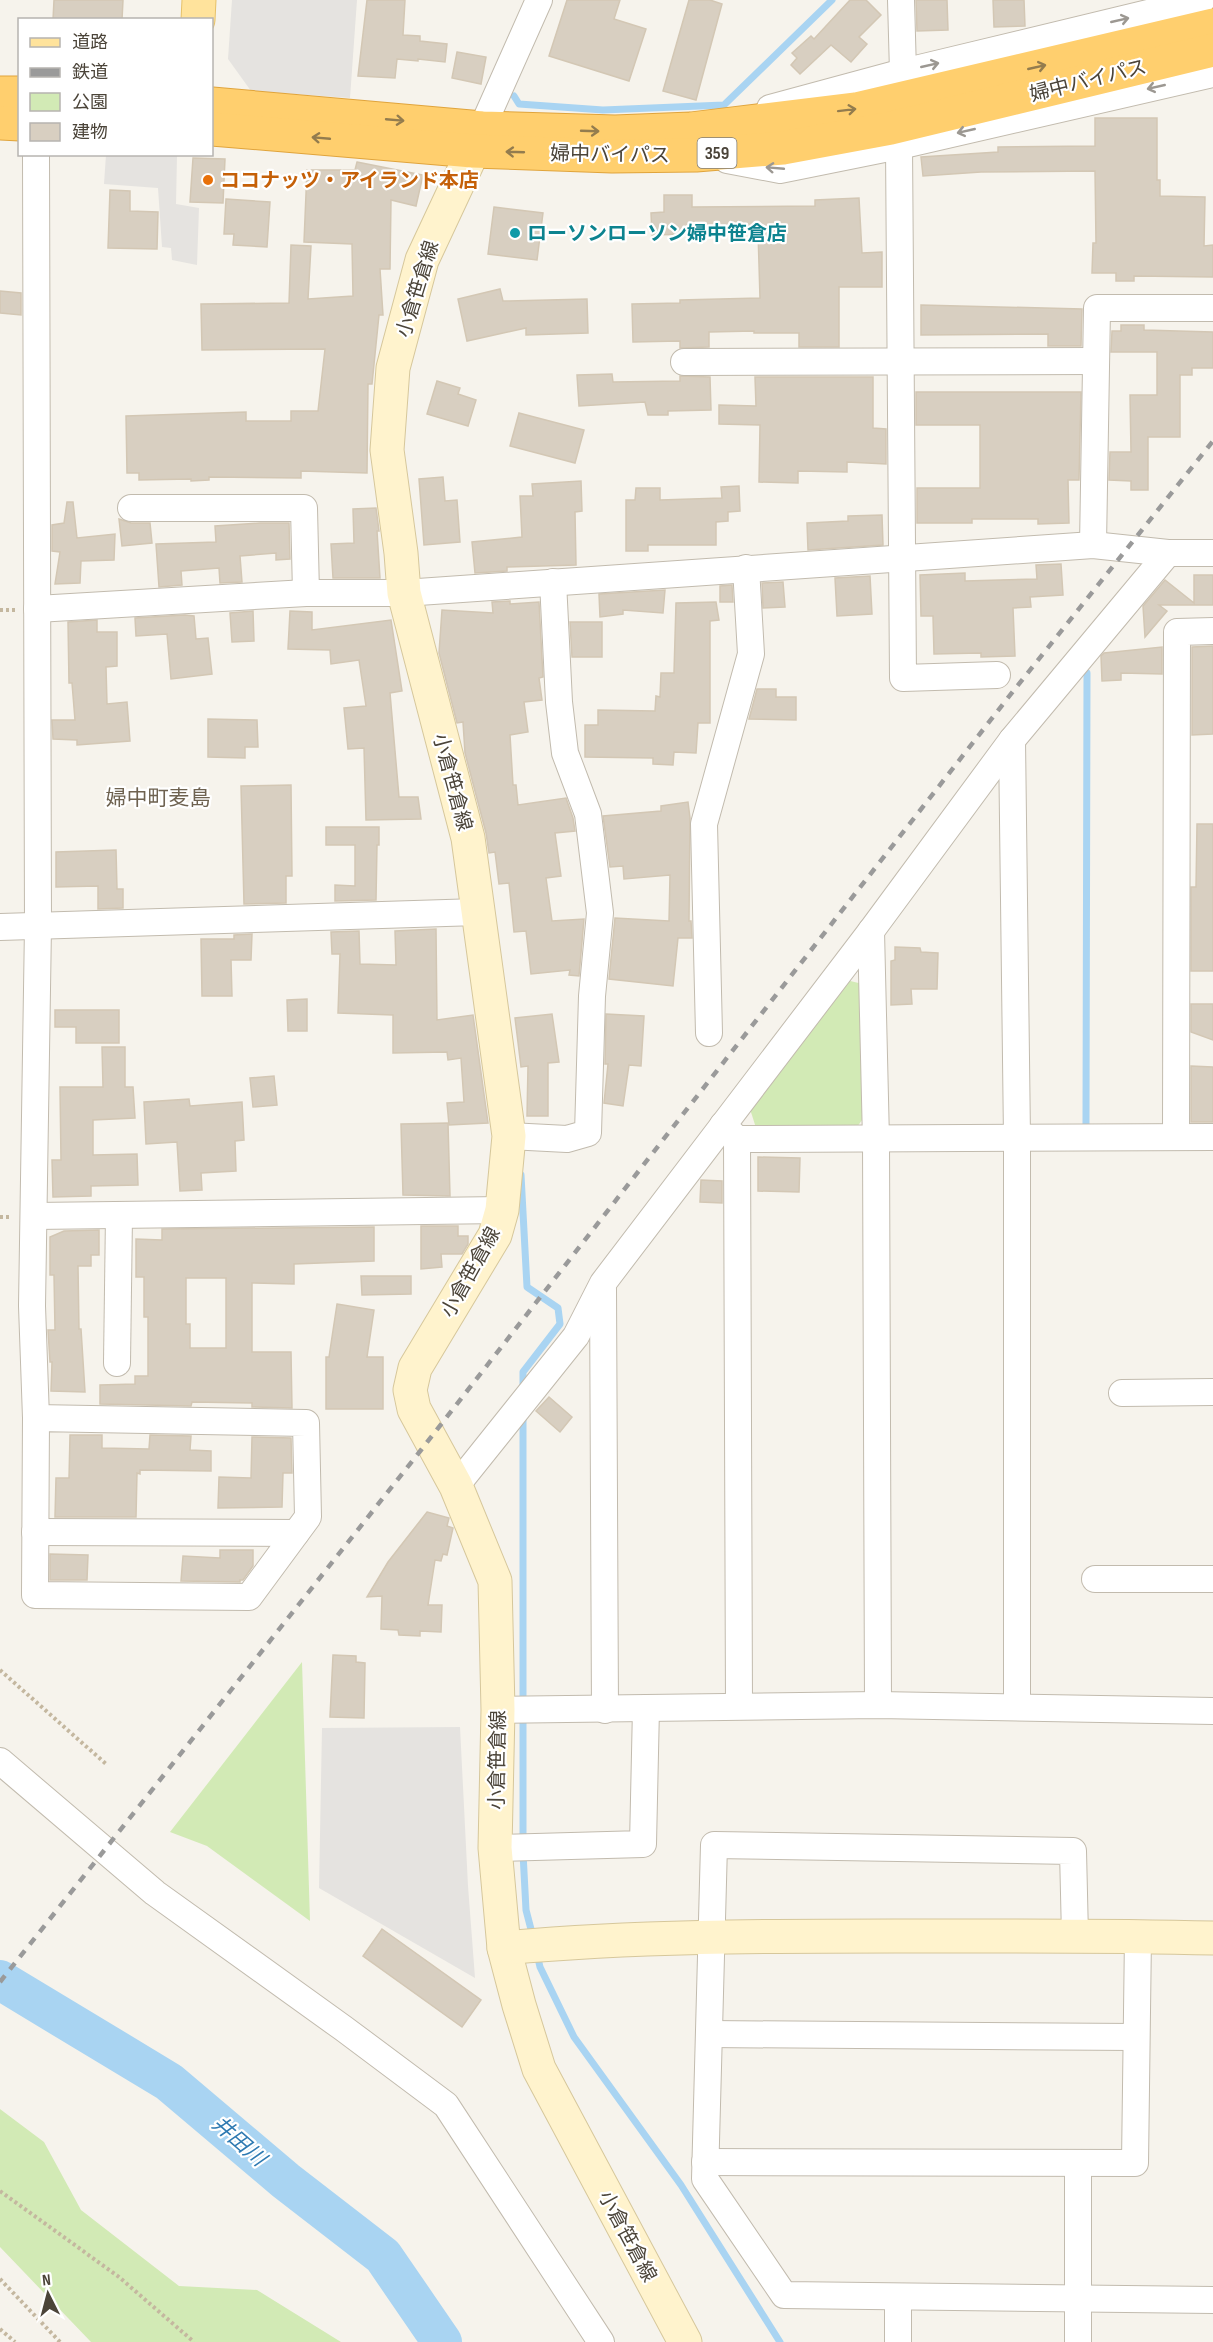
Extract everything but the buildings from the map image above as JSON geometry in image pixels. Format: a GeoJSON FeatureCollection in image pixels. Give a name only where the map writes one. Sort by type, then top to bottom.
{"type":"FeatureCollection","features":[{"type":"Feature","properties":{"kind":"highway","name":"婦中バイパス"},"geometry":{"type":"LineString","coordinates":[[694,142],[856,109],[1213,25]]}},
{"type":"Feature","properties":{"kind":"highway","name":"婦中バイパス"},"geometry":{"type":"LineString","coordinates":[[213,129],[477,139],[615,132],[694,142],[783,148],[891,128],[1213,50]]}},
{"type":"Feature","properties":{"kind":"highway"},"geometry":{"type":"LineString","coordinates":[[0,93],[18,93]]}},
{"type":"Feature","properties":{"kind":"highway","name":"婦中バイパス"},"geometry":{"type":"LineString","coordinates":[[213,104],[477,139]]}},
{"type":"Feature","properties":{"kind":"highway"},"geometry":{"type":"LineString","coordinates":[[0,123],[18,123]]}},
{"type":"Feature","properties":{"kind":"main road"},"geometry":{"type":"LineString","coordinates":[[198,18],[199,0]]}},
{"type":"Feature","properties":{"kind":"main road","name":"小倉笹倉線"},"geometry":{"type":"LineString","coordinates":[[477,139],[422,260],[393,368],[387,450],[404,592],[468,838],[509,1136],[502,1210],[495,1235],[415,1368],[410,1390],[414,1410],[456,1486],[495,1581],[498,1710],[495,1848],[504,1948],[519,2006],[539,2069],[685,2342]]}},
{"type":"Feature","properties":{"kind":"main road"},"geometry":{"type":"LineString","coordinates":[[504,1948],[712,1936],[1213,1938]]}},
{"type":"Feature","properties":{"kind":"street"},"geometry":{"type":"LineString","coordinates":[[477,139],[538,0]]}},
{"type":"Feature","properties":{"kind":"street"},"geometry":{"type":"LineString","coordinates":[[902,0],[903,72]]}},
{"type":"Feature","properties":{"kind":"street"},"geometry":{"type":"LineString","coordinates":[[694,142],[903,72],[1202,0]]}},
{"type":"Feature","properties":{"kind":"street"},"geometry":{"type":"LineString","coordinates":[[694,142],[780,170],[899,146],[1213,74]]}},
{"type":"Feature","properties":{"kind":"street"},"geometry":{"type":"LineString","coordinates":[[899,146],[903,678],[997,675]]}},
{"type":"Feature","properties":{"kind":"street"},"geometry":{"type":"LineString","coordinates":[[36,156],[38,926],[32,1306],[36,1418],[35,1595],[249,1597],[308,1517],[306,1423],[36,1418]]}},
{"type":"Feature","properties":{"kind":"street"},"geometry":{"type":"LineString","coordinates":[[1094,545],[1097,308],[1213,308]]}},
{"type":"Feature","properties":{"kind":"street"},"geometry":{"type":"LineString","coordinates":[[684,362],[1096,361]]}},
{"type":"Feature","properties":{"kind":"street"},"geometry":{"type":"LineString","coordinates":[[131,508],[304,508],[306,593]]}},
{"type":"Feature","properties":{"kind":"street"},"geometry":{"type":"LineString","coordinates":[[37,609],[306,593],[404,592],[903,556],[1094,545],[1168,553],[1213,553]]}},
{"type":"Feature","properties":{"kind":"street"},"geometry":{"type":"LineString","coordinates":[[456,1486],[576,1336],[603,1283],[730,1132],[871,931],[1012,740],[1168,553]]}},
{"type":"Feature","properties":{"kind":"street"},"geometry":{"type":"LineString","coordinates":[[709,1033],[704,824],[751,654],[746,567]]}},
{"type":"Feature","properties":{"kind":"street"},"geometry":{"type":"LineString","coordinates":[[509,1136],[567,1140],[588,1133],[592,996],[600,913],[588,814],[565,753],[559,702],[553,582]]}},
{"type":"Feature","properties":{"kind":"street"},"geometry":{"type":"LineString","coordinates":[[1176,1137],[1177,632],[1213,631]]}},
{"type":"Feature","properties":{"kind":"street"},"geometry":{"type":"LineString","coordinates":[[1012,740],[1017,1138],[1017,1707]]}},
{"type":"Feature","properties":{"kind":"street"},"geometry":{"type":"LineString","coordinates":[[0,927],[478,912]]}},
{"type":"Feature","properties":{"kind":"street"},"geometry":{"type":"LineString","coordinates":[[871,931],[876,1140],[878,1706]]}},
{"type":"Feature","properties":{"kind":"street"},"geometry":{"type":"LineString","coordinates":[[730,1132],[876,1140],[1213,1137]]}},
{"type":"Feature","properties":{"kind":"street"},"geometry":{"type":"LineString","coordinates":[[730,1132],[739,1706]]}},
{"type":"Feature","properties":{"kind":"street"},"geometry":{"type":"LineString","coordinates":[[34,1216],[502,1210]]}},
{"type":"Feature","properties":{"kind":"street"},"geometry":{"type":"LineString","coordinates":[[117,1363],[119,1215]]}},
{"type":"Feature","properties":{"kind":"street"},"geometry":{"type":"LineString","coordinates":[[603,1283],[605,1710]]}},
{"type":"Feature","properties":{"kind":"street"},"geometry":{"type":"LineString","coordinates":[[1122,1393],[1213,1392]]}},
{"type":"Feature","properties":{"kind":"street"},"geometry":{"type":"LineString","coordinates":[[35,1532],[296,1533]]}},
{"type":"Feature","properties":{"kind":"street"},"geometry":{"type":"LineString","coordinates":[[1095,1579],[1213,1580]]}},
{"type":"Feature","properties":{"kind":"street"},"geometry":{"type":"LineString","coordinates":[[498,1710],[878,1706],[1213,1711]]}},
{"type":"Feature","properties":{"kind":"street"},"geometry":{"type":"LineString","coordinates":[[495,1848],[643,1844],[646,1708]]}},
{"type":"Feature","properties":{"kind":"street"},"geometry":{"type":"LineString","coordinates":[[0,1761],[155,1893],[446,2105],[601,2342]]}},
{"type":"Feature","properties":{"kind":"street"},"geometry":{"type":"LineString","coordinates":[[1075,1936],[1073,1851],[714,1845],[705,2179],[784,2295],[1213,2300]]}},
{"type":"Feature","properties":{"kind":"street"},"geometry":{"type":"LineString","coordinates":[[705,2162],[1135,2163],[1138,1936]]}},
{"type":"Feature","properties":{"kind":"street"},"geometry":{"type":"LineString","coordinates":[[709,2034],[1135,2037]]}},
{"type":"Feature","properties":{"kind":"street"},"geometry":{"type":"LineString","coordinates":[[1078,2163],[1078,2342]]}},
{"type":"Feature","properties":{"kind":"street"},"geometry":{"type":"LineString","coordinates":[[898,2297],[898,2342]]}},
{"type":"Feature","properties":{"kind":"path"},"geometry":{"type":"LineString","coordinates":[[0,1670],[106,1764]]}},
{"type":"Feature","properties":{"kind":"path"},"geometry":{"type":"LineString","coordinates":[[0,2191],[119,2277],[194,2342]]}},
{"type":"Feature","properties":{"kind":"path"},"geometry":{"type":"LineString","coordinates":[[0,2279],[60,2342]]}},
{"type":"Feature","properties":{"kind":"path"},"geometry":{"type":"LineString","coordinates":[[0,2330],[15,2342]]}},
{"type":"Feature","properties":{"kind":"green space"},"geometry":{"type":"Polygon","coordinates":[[[846,980],[867,985],[868,1112],[854,1131],[757,1131],[750,1109],[846,980]]]}},
{"type":"Feature","properties":{"kind":"green space"},"geometry":{"type":"Polygon","coordinates":[[[302,1662],[310,1921],[207,1846],[170,1832],[302,1662]]]}},
{"type":"Feature","properties":{"kind":"green space"},"geometry":{"type":"Polygon","coordinates":[[[0,2109],[44,2142],[81,2210],[179,2286],[257,2290],[341,2342],[91,2342],[0,2247],[0,2109]]]}},
{"type":"Feature","properties":{"kind":"shaded area"},"geometry":{"type":"Polygon","coordinates":[[[232,0],[357,0],[350,98],[251,91],[228,59],[232,0]]]}},
{"type":"Feature","properties":{"kind":"shaded area"},"geometry":{"type":"Polygon","coordinates":[[[106,156],[177,156],[176,204],[199,208],[197,265],[172,260],[171,248],[162,247],[158,188],[104,184],[106,156]]]}},
{"type":"Feature","properties":{"kind":"shaded area"},"geometry":{"type":"Polygon","coordinates":[[[460,1727],[475,1978],[319,1888],[322,1728],[460,1727]]]}},
{"type":"Feature","properties":{"kind":"waterway"},"geometry":{"type":"LineString","coordinates":[[514,96],[519,104],[603,110],[724,105],[832,0]]}},
{"type":"Feature","properties":{"kind":"waterway"},"geometry":{"type":"LineString","coordinates":[[1086,1124],[1087,673]]}},
{"type":"Feature","properties":{"kind":"waterway"},"geometry":{"type":"LineString","coordinates":[[521,1175],[527,1287],[558,1308],[560,1324],[523,1372],[523,1389]]}},
{"type":"Feature","properties":{"kind":"waterway"},"geometry":{"type":"LineString","coordinates":[[523,1415],[523,1704]]}},
{"type":"Feature","properties":{"kind":"waterway"},"geometry":{"type":"LineString","coordinates":[[523,1715],[523,1842]]}},
{"type":"Feature","properties":{"kind":"waterway"},"geometry":{"type":"LineString","coordinates":[[523,1853],[526,1910],[533,1937]]}},
{"type":"Feature","properties":{"kind":"waterway"},"geometry":{"type":"LineString","coordinates":[[537,1954],[540,1967],[574,2037],[681,2185],[780,2342]]}},
{"type":"Feature","properties":{"kind":"waterway","name":"井田川"},"geometry":{"type":"LineString","coordinates":[[0,1980],[169,2082],[286,2181],[383,2256],[442,2342]]}},
{"type":"Feature","properties":{"kind":"railway"},"geometry":{"type":"LineString","coordinates":[[0,1982],[421,1450],[1007,699],[1213,441]]}},
{"type":"Feature","properties":{"kind":"place","name":"ココナッツ・アイランド本店"},"geometry":{"type":"Point","coordinates":[208,180]}},
{"type":"Feature","properties":{"kind":"place","name":"ローソンローソン婦中笹倉店"},"geometry":{"type":"Point","coordinates":[515,233]}},
{"type":"Feature","properties":{"kind":"district","name":"婦中町麦島"},"geometry":{"type":"Point","coordinates":[158,798]}}]}
